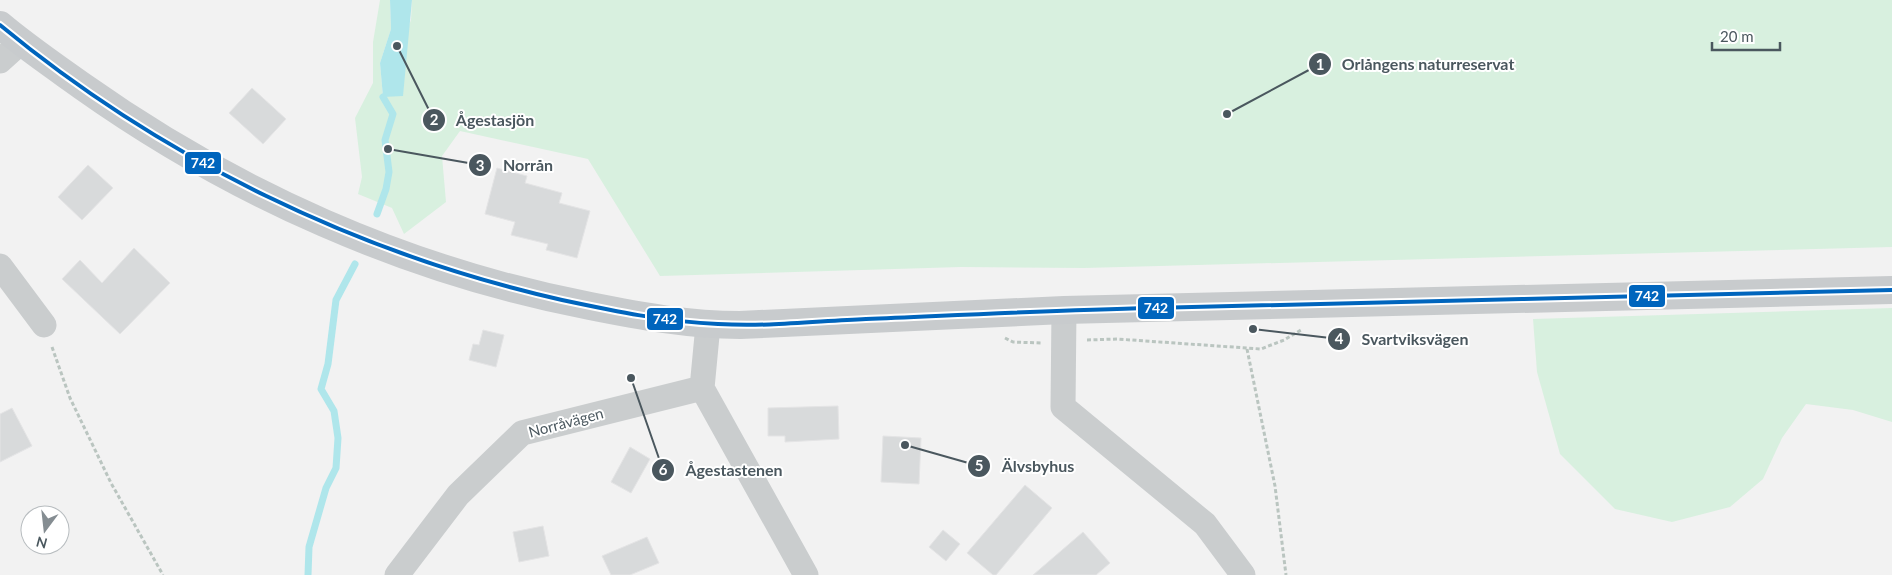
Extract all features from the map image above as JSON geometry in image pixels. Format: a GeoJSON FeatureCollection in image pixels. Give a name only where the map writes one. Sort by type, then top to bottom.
{"type":"FeatureCollection","features":[{"type":"Feature","properties":{"kind":"main road"},"geometry":{"type":"LineString","coordinates":[[0,24],[21,42],[130,120],[246,187],[352,235],[462,275],[558,300],[653,318],[708,325],[1064,310],[1892,290]]}},
{"type":"Feature","properties":{"kind":"street"},"geometry":{"type":"LineString","coordinates":[[0,60],[21,42]]}},
{"type":"Feature","properties":{"kind":"street"},"geometry":{"type":"LineString","coordinates":[[0,266],[44,325]]}},
{"type":"Feature","properties":{"kind":"street"},"geometry":{"type":"LineString","coordinates":[[1064,310],[1062,407],[1205,524],[1243,575]]}},
{"type":"Feature","properties":{"kind":"street"},"geometry":{"type":"LineString","coordinates":[[708,325],[702,388],[806,575]]}},
{"type":"Feature","properties":{"kind":"street","name":"Norråvägen"},"geometry":{"type":"LineString","coordinates":[[397,575],[458,495],[522,434],[702,388]]}},
{"type":"Feature","properties":{"kind":"path"},"geometry":{"type":"LineString","coordinates":[[44,325],[70,398],[98,458],[163,575]]}},
{"type":"Feature","properties":{"kind":"path"},"geometry":{"type":"LineString","coordinates":[[1247,349],[1275,486],[1286,575]]}},
{"type":"Feature","properties":{"kind":"green space"},"geometry":{"type":"Polygon","coordinates":[[[380,0],[390,0],[391,29],[380,63],[383,97],[411,20],[412,0],[1892,0],[1892,247],[1084,268],[961,267],[660,276],[588,159],[460,131],[442,156],[446,202],[404,234],[392,208],[358,194],[362,177],[355,118],[373,83],[373,42],[380,0]]]}},
{"type":"Feature","properties":{"kind":"green space"},"geometry":{"type":"Polygon","coordinates":[[[1892,308],[1892,422],[1853,410],[1806,404],[1782,438],[1763,479],[1730,507],[1672,522],[1615,509],[1560,454],[1537,372],[1533,319],[1892,308]]]}},
{"type":"Feature","properties":{"kind":"water"},"geometry":{"type":"Polygon","coordinates":[[[390,0],[412,0],[403,96],[383,97],[380,63],[391,29],[390,0]]]}},
{"type":"Feature","properties":{"kind":"building"},"geometry":{"type":"Polygon","coordinates":[[[252,88],[286,119],[263,144],[229,113],[252,88]]]}},
{"type":"Feature","properties":{"kind":"building"},"geometry":{"type":"Polygon","coordinates":[[[88,165],[113,188],[82,220],[58,197],[88,165]]]}},
{"type":"Feature","properties":{"kind":"building"},"geometry":{"type":"Polygon","coordinates":[[[497,168],[527,176],[525,183],[562,193],[559,203],[590,211],[577,258],[546,250],[548,244],[511,235],[515,222],[485,214],[497,168]]]}},
{"type":"Feature","properties":{"kind":"building"},"geometry":{"type":"Polygon","coordinates":[[[134,248],[170,283],[120,334],[62,279],[80,260],[102,283],[134,248]]]}},
{"type":"Feature","properties":{"kind":"building"},"geometry":{"type":"Polygon","coordinates":[[[483,330],[504,335],[496,367],[469,360],[473,344],[479,345],[483,330]]]}},
{"type":"Feature","properties":{"kind":"building"},"geometry":{"type":"Polygon","coordinates":[[[838,406],[839,439],[785,442],[785,436],[768,436],[768,408],[838,406]]]}},
{"type":"Feature","properties":{"kind":"building"},"geometry":{"type":"Polygon","coordinates":[[[12,408],[32,446],[0,462],[0,414],[12,408]]]}},
{"type":"Feature","properties":{"kind":"building"},"geometry":{"type":"Polygon","coordinates":[[[883,436],[921,438],[919,484],[881,482],[883,436]]]}},
{"type":"Feature","properties":{"kind":"building"},"geometry":{"type":"Polygon","coordinates":[[[630,447],[650,459],[631,493],[611,482],[630,447]]]}},
{"type":"Feature","properties":{"kind":"building"},"geometry":{"type":"Polygon","coordinates":[[[1025,485],[1052,508],[996,575],[993,575],[967,553],[1025,485]]]}},
{"type":"Feature","properties":{"kind":"building"},"geometry":{"type":"Polygon","coordinates":[[[543,526],[549,556],[519,562],[513,532],[543,526]]]}},
{"type":"Feature","properties":{"kind":"building"},"geometry":{"type":"Polygon","coordinates":[[[943,530],[960,544],[946,561],[929,547],[943,530]]]}},
{"type":"Feature","properties":{"kind":"building"},"geometry":{"type":"Polygon","coordinates":[[[1083,532],[1110,563],[1096,575],[1033,575],[1083,532]]]}},
{"type":"Feature","properties":{"kind":"building"},"geometry":{"type":"Polygon","coordinates":[[[647,537],[659,563],[630,575],[611,575],[602,556],[647,537]]]}},
{"type":"Feature","properties":{"kind":"waterway"},"geometry":{"type":"LineString","coordinates":[[377,214],[386,189],[389,172],[385,140],[393,114],[383,97]]}},
{"type":"Feature","properties":{"kind":"waterway"},"geometry":{"type":"LineString","coordinates":[[308,575],[309,547],[326,488],[336,468],[338,438],[334,411],[321,389],[328,364],[336,300],[355,264]]}},
{"type":"Feature","properties":{"kind":"transit line","name":"742"},"geometry":{"type":"LineString","coordinates":[[0,25],[62,73],[127,118],[195,159],[265,195],[337,228],[411,256],[486,280],[562,300],[659,318],[698,323],[755,325],[1116,309],[1892,290]]}},
{"type":"Feature","properties":{"kind":"place","name":"Ågestasjön"},"geometry":{"type":"Point","coordinates":[397,46]}},
{"type":"Feature","properties":{"kind":"place","name":"Orlångens naturreservat"},"geometry":{"type":"Point","coordinates":[1227,114]}},
{"type":"Feature","properties":{"kind":"place","name":"Norrån"},"geometry":{"type":"Point","coordinates":[388,149]}},
{"type":"Feature","properties":{"kind":"place","name":"Svartviksvägen"},"geometry":{"type":"Point","coordinates":[1253,329]}},
{"type":"Feature","properties":{"kind":"place","name":"Ågestastenen"},"geometry":{"type":"Point","coordinates":[631,378]}},
{"type":"Feature","properties":{"kind":"place","name":"Älvsbyhus"},"geometry":{"type":"Point","coordinates":[905,445]}}]}
